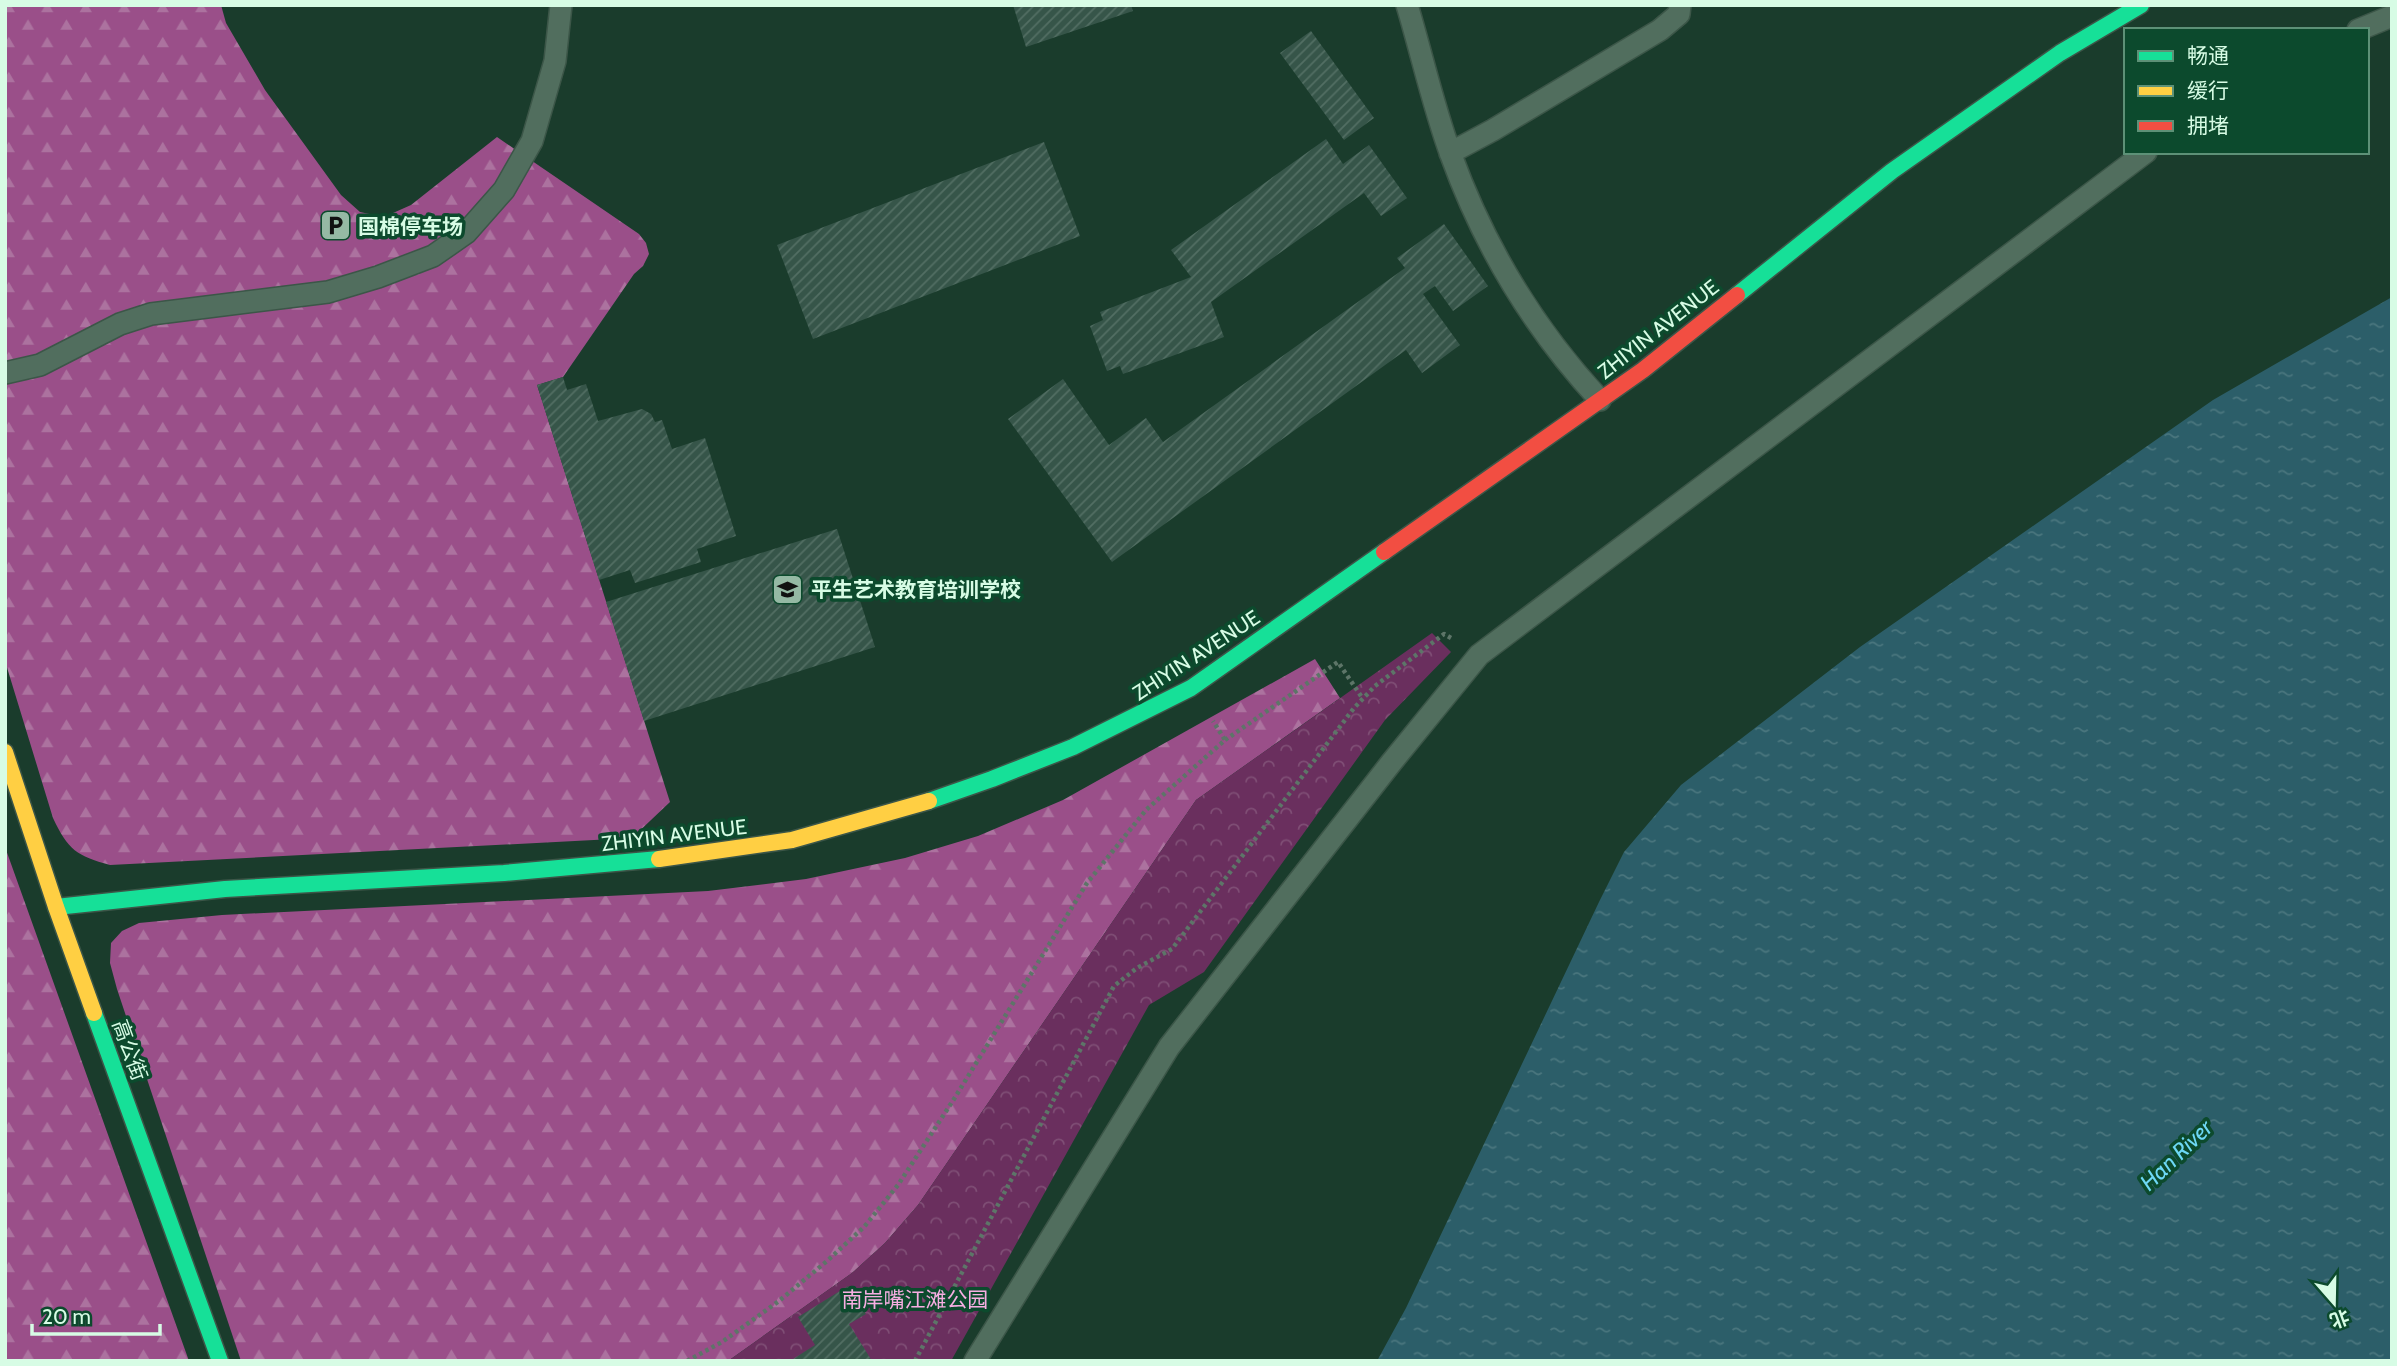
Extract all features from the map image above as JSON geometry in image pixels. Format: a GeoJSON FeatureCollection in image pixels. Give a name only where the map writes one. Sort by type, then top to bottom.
{"type":"FeatureCollection","features":[{"type":"Feature","properties":{"kind":"main road","name":"ZHIYIN AVENUE"},"geometry":{"type":"LineString","coordinates":[[56,907],[222,889],[567,869],[679,857],[784,841],[920,804],[1034,765],[1144,715],[1191,688],[1643,370],[1892,171],[2060,53],[2141,5]]}},
{"type":"Feature","properties":{"kind":"main road","name":"高公街"},"geometry":{"type":"LineString","coordinates":[[5,752],[56,907],[220,1361]]}},
{"type":"Feature","properties":{"kind":"lane"},"geometry":{"type":"LineString","coordinates":[[5,373],[40,365],[120,324],[151,313],[328,292],[433,257],[466,233],[504,190],[532,141],[555,61],[561,5]]}},
{"type":"Feature","properties":{"kind":"lane"},"geometry":{"type":"LineString","coordinates":[[1408,5],[1450,153],[1495,255],[1566,363],[1600,400]]}},
{"type":"Feature","properties":{"kind":"lane"},"geometry":{"type":"LineString","coordinates":[[1450,153],[1660,30],[1679,14],[1680,5]]}},
{"type":"Feature","properties":{"kind":"lane"},"geometry":{"type":"LineString","coordinates":[[2363,28],[2392,16]]}},
{"type":"Feature","properties":{"kind":"lane"},"geometry":{"type":"LineString","coordinates":[[975,1361],[1169,1047],[1479,655],[2143,154]]}},
{"type":"Feature","properties":{"kind":"path"},"geometry":{"type":"LineString","coordinates":[[915,1361],[1114,986],[1137,968],[1172,949],[1375,686],[1444,634],[1479,655]]}},
{"type":"Feature","properties":{"kind":"path"},"geometry":{"type":"LineString","coordinates":[[687,1361],[722,1342],[779,1301],[864,1227],[898,1185],[947,1110],[1087,883],[1146,810],[1225,740],[1338,662],[1363,699]]}},
{"type":"Feature","properties":{"kind":"path"},"geometry":{"type":"LineString","coordinates":[[1191,688],[1225,740]]}},
{"type":"Feature","properties":{"kind":"green space"},"geometry":{"type":"Polygon","coordinates":[[[5,5],[221,5],[226,23],[265,90],[341,195],[360,212],[384,217],[411,205],[497,137],[639,234],[646,243],[649,254],[643,266],[634,274],[563,377],[537,385],[670,802],[632,838],[110,865],[81,855],[69,845],[53,818],[5,661],[5,5]]]}},
{"type":"Feature","properties":{"kind":"green space","name":"南岸嘴江滩公园"},"geometry":{"type":"Polygon","coordinates":[[[1432,633],[1451,652],[1385,720],[1204,972],[1149,1005],[951,1361],[728,1361],[852,1273],[885,1243],[918,1205],[1196,800],[1432,633]]]}},
{"type":"Feature","properties":{"kind":"green space"},"geometry":{"type":"Polygon","coordinates":[[[1315,659],[1340,698],[1196,800],[918,1205],[885,1243],[852,1273],[728,1361],[241,1361],[117,989],[110,963],[111,943],[122,931],[139,923],[222,915],[708,891],[806,879],[905,858],[978,836],[1063,800],[1315,659]]]}},
{"type":"Feature","properties":{"kind":"green space"},"geometry":{"type":"Polygon","coordinates":[[[5,847],[189,1361],[5,1361],[5,847]]]}},
{"type":"Feature","properties":{"kind":"water","name":"Han River"},"geometry":{"type":"Polygon","coordinates":[[[2392,297],[2392,1361],[1377,1361],[1406,1308],[1624,852],[1681,785],[1860,647],[2213,400],[2392,297]]]}},
{"type":"Feature","properties":{"kind":"building"},"geometry":{"type":"Polygon","coordinates":[[[1013,5],[1131,5],[1133,11],[1026,47],[1013,5]]]}},
{"type":"Feature","properties":{"kind":"building"},"geometry":{"type":"Polygon","coordinates":[[[1311,31],[1374,118],[1344,140],[1280,53],[1311,31]]]}},
{"type":"Feature","properties":{"kind":"building"},"geometry":{"type":"Polygon","coordinates":[[[1326,139],[1343,164],[1369,145],[1407,198],[1381,216],[1364,193],[1211,302],[1224,337],[1123,374],[1120,366],[1107,371],[1090,326],[1103,320],[1100,312],[1191,277],[1171,250],[1326,139]]]}},
{"type":"Feature","properties":{"kind":"building"},"geometry":{"type":"Polygon","coordinates":[[[1044,142],[1080,236],[813,339],[777,245],[1044,142]]]}},
{"type":"Feature","properties":{"kind":"building"},"geometry":{"type":"Polygon","coordinates":[[[1444,224],[1488,286],[1453,311],[1435,286],[1423,294],[1460,345],[1422,373],[1406,350],[1112,562],[1008,419],[1063,379],[1109,445],[1146,418],[1163,442],[1405,268],[1397,258],[1444,224]]]}},
{"type":"Feature","properties":{"kind":"building"},"geometry":{"type":"Polygon","coordinates":[[[563,377],[567,390],[586,384],[598,421],[642,409],[651,414],[655,422],[662,420],[672,449],[705,438],[736,536],[697,549],[701,562],[635,583],[630,570],[599,580],[537,385],[563,377]]]}},
{"type":"Feature","properties":{"kind":"building"},"geometry":{"type":"Polygon","coordinates":[[[837,529],[875,647],[644,721],[606,602],[837,529]]]}},
{"type":"Feature","properties":{"kind":"building"},"geometry":{"type":"Polygon","coordinates":[[[848,1286],[866,1314],[849,1324],[872,1361],[790,1361],[815,1345],[798,1317],[848,1286]]]}},
{"type":"Feature","properties":{"kind":"traffic: fast"},"geometry":{"type":"LineString","coordinates":[[1737,295],[1892,171],[2060,53],[2141,5]]}},
{"type":"Feature","properties":{"kind":"traffic: fast"},"geometry":{"type":"LineString","coordinates":[[929,801],[1073,747],[1191,688],[1384,552]]}},
{"type":"Feature","properties":{"kind":"traffic: fast"},"geometry":{"type":"LineString","coordinates":[[56,907],[225,889],[504,873],[659,859]]}},
{"type":"Feature","properties":{"kind":"traffic: fast"},"geometry":{"type":"LineString","coordinates":[[94,1013],[220,1361]]}},
{"type":"Feature","properties":{"kind":"traffic: slow"},"geometry":{"type":"LineString","coordinates":[[5,752],[94,1013]]}},
{"type":"Feature","properties":{"kind":"traffic: slow"},"geometry":{"type":"LineString","coordinates":[[659,859],[792,840],[929,801]]}},
{"type":"Feature","properties":{"kind":"traffic: jam"},"geometry":{"type":"LineString","coordinates":[[1384,552],[1643,370],[1737,295]]}},
{"type":"Feature","properties":{"kind":"place","name":"国棉停车场"},"geometry":{"type":"Point","coordinates":[335,226]}},
{"type":"Feature","properties":{"kind":"place","name":"平生艺术教育培训学校"},"geometry":{"type":"Point","coordinates":[788,589]}}]}
